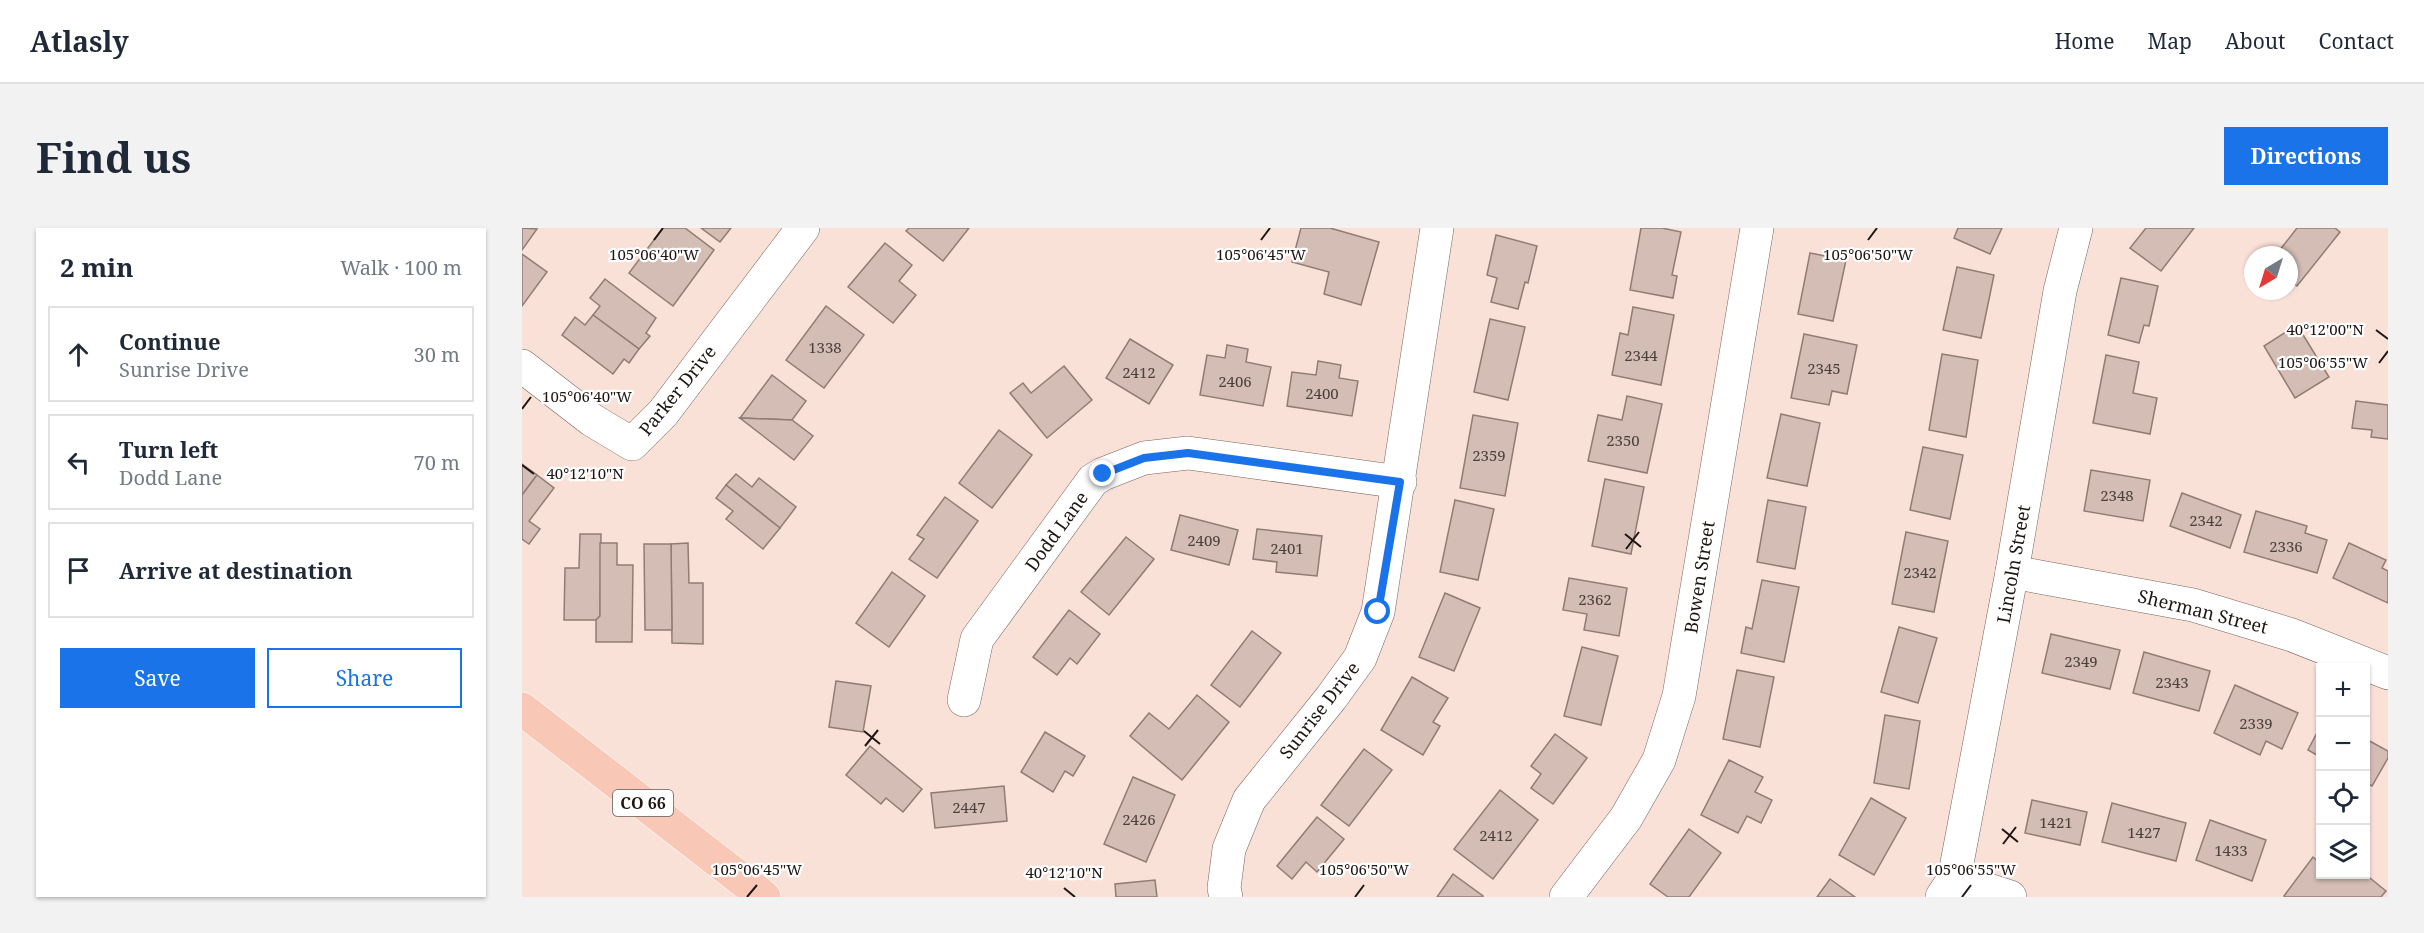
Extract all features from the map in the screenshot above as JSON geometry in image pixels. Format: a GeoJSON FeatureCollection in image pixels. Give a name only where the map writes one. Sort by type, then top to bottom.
{"type":"FeatureCollection","features":[{"type":"Feature","properties":{"kind":"main road","name":"CO 66"},"geometry":{"type":"LineString","coordinates":[[522,709],[764,897]]}},
{"type":"Feature","properties":{"kind":"street","name":"Parker Drive"},"geometry":{"type":"LineString","coordinates":[[522,366],[592,420],[632,444],[663,413],[802,228]]}},
{"type":"Feature","properties":{"kind":"street","name":"Sunrise Drive"},"geometry":{"type":"LineString","coordinates":[[1226,897],[1224,888],[1229,849],[1249,800],[1360,658],[1378,612],[1400,482],[1437,228]]}},
{"type":"Feature","properties":{"kind":"street","name":"Bowen Street"},"geometry":{"type":"LineString","coordinates":[[1566,897],[1626,818],[1659,760],[1679,696],[1757,228]]}},
{"type":"Feature","properties":{"kind":"street","name":"Lincoln Street"},"geometry":{"type":"LineString","coordinates":[[1948,888],[2012,572],[2060,291],[2076,228]]}},
{"type":"Feature","properties":{"kind":"street","name":"Dodd Lane"},"geometry":{"type":"LineString","coordinates":[[964,700],[977,639],[1093,480],[1103,474],[1144,458],[1188,453],[1400,482]]}},
{"type":"Feature","properties":{"kind":"street","name":"Sherman Street"},"geometry":{"type":"LineString","coordinates":[[2012,572],[2142,594],[2234,616],[2292,635],[2388,673]]}},
{"type":"Feature","properties":{"kind":"street"},"geometry":{"type":"LineString","coordinates":[[1948,888],[2010,897]]}},
{"type":"Feature","properties":{"kind":"building"},"geometry":{"type":"Polygon","coordinates":[[[522,228],[537,229],[522,250],[522,228]]]}},
{"type":"Feature","properties":{"kind":"building"},"geometry":{"type":"Polygon","coordinates":[[[663,228],[685,228],[714,250],[673,306],[629,273],[663,228]]]}},
{"type":"Feature","properties":{"kind":"building"},"geometry":{"type":"Polygon","coordinates":[[[701,228],[731,228],[720,242],[701,228]]]}},
{"type":"Feature","properties":{"kind":"building"},"geometry":{"type":"Polygon","coordinates":[[[909,228],[969,228],[943,261],[906,231],[909,228]]]}},
{"type":"Feature","properties":{"kind":"building"},"geometry":{"type":"Polygon","coordinates":[[[1301,228],[1330,228],[1379,242],[1361,305],[1324,294],[1329,272],[1292,262],[1301,228]]]}},
{"type":"Feature","properties":{"kind":"building"},"geometry":{"type":"Polygon","coordinates":[[[1641,228],[1662,228],[1681,232],[1672,275],[1677,276],[1673,298],[1630,290],[1641,228]]]}},
{"type":"Feature","properties":{"kind":"building"},"geometry":{"type":"Polygon","coordinates":[[[1958,228],[2002,228],[1990,254],[1954,238],[1958,228]]]}},
{"type":"Feature","properties":{"kind":"building"},"geometry":{"type":"Polygon","coordinates":[[[2146,228],[2194,228],[2161,271],[2130,248],[2146,228]]]}},
{"type":"Feature","properties":{"kind":"building"},"geometry":{"type":"Polygon","coordinates":[[[2297,228],[2335,228],[2340,232],[2298,285],[2298,246],[2283,246],[2297,228]]]}},
{"type":"Feature","properties":{"kind":"building"},"geometry":{"type":"Polygon","coordinates":[[[1496,235],[1537,246],[1528,283],[1525,282],[1518,309],[1491,302],[1497,278],[1487,275],[1496,235]]]}},
{"type":"Feature","properties":{"kind":"building"},"geometry":{"type":"Polygon","coordinates":[[[885,243],[912,265],[899,281],[916,295],[893,323],[848,287],[885,243]]]}},
{"type":"Feature","properties":{"kind":"building"},"geometry":{"type":"Polygon","coordinates":[[[1810,253],[1846,260],[1833,321],[1798,314],[1810,253]]]}},
{"type":"Feature","properties":{"kind":"building"},"geometry":{"type":"Polygon","coordinates":[[[522,254],[547,272],[522,306],[522,254]]]}},
{"type":"Feature","properties":{"kind":"building"},"geometry":{"type":"Polygon","coordinates":[[[1957,267],[1994,275],[1981,338],[1943,330],[1957,267]]]}},
{"type":"Feature","properties":{"kind":"building"},"geometry":{"type":"Polygon","coordinates":[[[2121,278],[2158,286],[2149,326],[2144,325],[2139,343],[2108,335],[2121,278]]]}},
{"type":"Feature","properties":{"kind":"building"},"geometry":{"type":"Polygon","coordinates":[[[605,279],[656,318],[646,333],[650,336],[639,349],[593,315],[600,306],[590,298],[605,279]]]}},
{"type":"Feature","properties":{"kind":"building"},"geometry":{"type":"Polygon","coordinates":[[[826,306],[864,335],[824,388],[786,360],[826,306]]]}},
{"type":"Feature","properties":{"kind":"building"},"geometry":{"type":"Polygon","coordinates":[[[1633,307],[1674,315],[1661,385],[1612,375],[1620,333],[1628,335],[1633,307]]]}},
{"type":"Feature","properties":{"kind":"building"},"geometry":{"type":"Polygon","coordinates":[[[593,315],[639,349],[629,363],[624,359],[613,374],[562,335],[575,317],[585,325],[593,315]]]}},
{"type":"Feature","properties":{"kind":"building"},"geometry":{"type":"Polygon","coordinates":[[[1490,319],[1525,327],[1508,400],[1474,392],[1490,319]]]}},
{"type":"Feature","properties":{"kind":"building"},"geometry":{"type":"Polygon","coordinates":[[[2297,325],[2329,377],[2295,398],[2264,346],[2297,325]]]}},
{"type":"Feature","properties":{"kind":"building"},"geometry":{"type":"Polygon","coordinates":[[[1804,334],[1857,345],[1847,394],[1832,391],[1829,405],[1791,398],[1804,334]]]}},
{"type":"Feature","properties":{"kind":"building"},"geometry":{"type":"Polygon","coordinates":[[[1130,339],[1173,365],[1149,404],[1106,378],[1130,339]]]}},
{"type":"Feature","properties":{"kind":"building"},"geometry":{"type":"Polygon","coordinates":[[[1227,345],[1248,349],[1246,362],[1271,367],[1263,406],[1200,395],[1207,355],[1225,358],[1227,345]]]}},
{"type":"Feature","properties":{"kind":"building"},"geometry":{"type":"Polygon","coordinates":[[[1942,354],[1978,360],[1966,437],[1929,430],[1942,354]]]}},
{"type":"Feature","properties":{"kind":"building"},"geometry":{"type":"Polygon","coordinates":[[[2106,355],[2139,362],[2133,393],[2157,398],[2150,434],[2093,423],[2106,355]]]}},
{"type":"Feature","properties":{"kind":"building"},"geometry":{"type":"Polygon","coordinates":[[[1318,361],[1341,365],[1339,378],[1358,381],[1352,416],[1287,406],[1292,372],[1316,375],[1318,361]]]}},
{"type":"Feature","properties":{"kind":"building"},"geometry":{"type":"Polygon","coordinates":[[[1064,366],[1092,400],[1047,438],[1010,393],[1023,383],[1031,393],[1064,366]]]}},
{"type":"Feature","properties":{"kind":"building"},"geometry":{"type":"Polygon","coordinates":[[[772,375],[806,401],[792,420],[740,418],[772,375]]]}},
{"type":"Feature","properties":{"kind":"building"},"geometry":{"type":"Polygon","coordinates":[[[1627,396],[1662,404],[1647,473],[1588,461],[1598,415],[1622,420],[1627,396]]]}},
{"type":"Feature","properties":{"kind":"building"},"geometry":{"type":"Polygon","coordinates":[[[2356,401],[2388,405],[2388,439],[2371,437],[2372,430],[2352,428],[2356,401]]]}},
{"type":"Feature","properties":{"kind":"building"},"geometry":{"type":"Polygon","coordinates":[[[1781,414],[1820,423],[1807,486],[1767,478],[1781,414]]]}},
{"type":"Feature","properties":{"kind":"building"},"geometry":{"type":"Polygon","coordinates":[[[1473,415],[1518,423],[1505,496],[1460,488],[1473,415]]]}},
{"type":"Feature","properties":{"kind":"building"},"geometry":{"type":"Polygon","coordinates":[[[740,418],[792,420],[813,436],[794,460],[740,418]]]}},
{"type":"Feature","properties":{"kind":"building"},"geometry":{"type":"Polygon","coordinates":[[[999,430],[1032,455],[992,508],[959,483],[999,430]]]}},
{"type":"Feature","properties":{"kind":"building"},"geometry":{"type":"Polygon","coordinates":[[[1923,447],[1963,455],[1950,519],[1910,510],[1923,447]]]}},
{"type":"Feature","properties":{"kind":"building"},"geometry":{"type":"Polygon","coordinates":[[[522,464],[537,475],[522,495],[522,464]]]}},
{"type":"Feature","properties":{"kind":"building"},"geometry":{"type":"Polygon","coordinates":[[[2091,470],[2150,480],[2143,521],[2084,511],[2091,470]]]}},
{"type":"Feature","properties":{"kind":"building"},"geometry":{"type":"Polygon","coordinates":[[[736,474],[752,487],[759,478],[796,507],[780,528],[726,485],[736,474]]]}},
{"type":"Feature","properties":{"kind":"building"},"geometry":{"type":"Polygon","coordinates":[[[537,475],[554,488],[529,521],[540,529],[529,544],[522,539],[522,495],[537,475]]]}},
{"type":"Feature","properties":{"kind":"building"},"geometry":{"type":"Polygon","coordinates":[[[1605,479],[1644,487],[1631,554],[1592,546],[1605,479]]]}},
{"type":"Feature","properties":{"kind":"building"},"geometry":{"type":"Polygon","coordinates":[[[726,485],[780,528],[763,549],[726,519],[733,511],[716,498],[726,485]]]}},
{"type":"Feature","properties":{"kind":"building"},"geometry":{"type":"Polygon","coordinates":[[[2182,493],[2241,515],[2230,548],[2170,526],[2182,493]]]}},
{"type":"Feature","properties":{"kind":"building"},"geometry":{"type":"Polygon","coordinates":[[[945,497],[978,521],[937,578],[909,559],[924,539],[917,535],[945,497]]]}},
{"type":"Feature","properties":{"kind":"building"},"geometry":{"type":"Polygon","coordinates":[[[1455,500],[1494,509],[1478,580],[1440,572],[1455,500]]]}},
{"type":"Feature","properties":{"kind":"building"},"geometry":{"type":"Polygon","coordinates":[[[1768,500],[1806,507],[1795,569],[1757,562],[1768,500]]]}},
{"type":"Feature","properties":{"kind":"building"},"geometry":{"type":"Polygon","coordinates":[[[2256,511],[2307,526],[2305,533],[2327,540],[2317,573],[2244,552],[2256,511]]]}},
{"type":"Feature","properties":{"kind":"building"},"geometry":{"type":"Polygon","coordinates":[[[1180,515],[1238,530],[1229,565],[1171,550],[1180,515]]]}},
{"type":"Feature","properties":{"kind":"building"},"geometry":{"type":"Polygon","coordinates":[[[1257,529],[1322,536],[1317,576],[1276,572],[1277,562],[1253,559],[1257,529]]]}},
{"type":"Feature","properties":{"kind":"building"},"geometry":{"type":"Polygon","coordinates":[[[1906,532],[1948,541],[1934,612],[1892,604],[1906,532]]]}},
{"type":"Feature","properties":{"kind":"building"},"geometry":{"type":"Polygon","coordinates":[[[580,534],[601,534],[600,616],[596,620],[564,620],[565,568],[579,568],[580,534]]]}},
{"type":"Feature","properties":{"kind":"building"},"geometry":{"type":"Polygon","coordinates":[[[1126,537],[1154,559],[1109,615],[1081,592],[1126,537]]]}},
{"type":"Feature","properties":{"kind":"building"},"geometry":{"type":"Polygon","coordinates":[[[600,543],[617,543],[617,565],[633,565],[632,642],[596,642],[596,620],[600,616],[600,543]]]}},
{"type":"Feature","properties":{"kind":"building"},"geometry":{"type":"Polygon","coordinates":[[[688,543],[689,583],[703,583],[703,644],[672,643],[671,544],[688,543]]]}},
{"type":"Feature","properties":{"kind":"building"},"geometry":{"type":"Polygon","coordinates":[[[2349,543],[2386,560],[2382,568],[2388,571],[2388,603],[2333,578],[2349,543]]]}},
{"type":"Feature","properties":{"kind":"building"},"geometry":{"type":"Polygon","coordinates":[[[644,544],[671,544],[672,630],[645,630],[644,544]]]}},
{"type":"Feature","properties":{"kind":"building"},"geometry":{"type":"Polygon","coordinates":[[[892,572],[925,596],[889,647],[856,623],[892,572]]]}},
{"type":"Feature","properties":{"kind":"building"},"geometry":{"type":"Polygon","coordinates":[[[1569,578],[1627,588],[1619,636],[1584,630],[1587,614],[1563,610],[1569,578]]]}},
{"type":"Feature","properties":{"kind":"building"},"geometry":{"type":"Polygon","coordinates":[[[1762,580],[1799,587],[1784,662],[1741,653],[1746,627],[1752,629],[1762,580]]]}},
{"type":"Feature","properties":{"kind":"building"},"geometry":{"type":"Polygon","coordinates":[[[1445,593],[1480,608],[1454,671],[1419,657],[1445,593]]]}},
{"type":"Feature","properties":{"kind":"building"},"geometry":{"type":"Polygon","coordinates":[[[1069,610],[1100,634],[1077,664],[1070,658],[1057,675],[1033,657],[1069,610]]]}},
{"type":"Feature","properties":{"kind":"building"},"geometry":{"type":"Polygon","coordinates":[[[1899,627],[1937,638],[1918,703],[1881,692],[1899,627]]]}},
{"type":"Feature","properties":{"kind":"building"},"geometry":{"type":"Polygon","coordinates":[[[1252,631],[1281,653],[1240,707],[1211,685],[1252,631]]]}},
{"type":"Feature","properties":{"kind":"building"},"geometry":{"type":"Polygon","coordinates":[[[2051,634],[2120,650],[2110,689],[2042,673],[2051,634]]]}},
{"type":"Feature","properties":{"kind":"building"},"geometry":{"type":"Polygon","coordinates":[[[1582,647],[1618,656],[1601,725],[1564,716],[1582,647]]]}},
{"type":"Feature","properties":{"kind":"building"},"geometry":{"type":"Polygon","coordinates":[[[2144,652],[2210,671],[2199,711],[2133,693],[2144,652]]]}},
{"type":"Feature","properties":{"kind":"building"},"geometry":{"type":"Polygon","coordinates":[[[1737,670],[1774,677],[1760,747],[1723,739],[1737,670]]]}},
{"type":"Feature","properties":{"kind":"building"},"geometry":{"type":"Polygon","coordinates":[[[1412,677],[1448,698],[1433,722],[1440,726],[1423,755],[1381,730],[1412,677]]]}},
{"type":"Feature","properties":{"kind":"building"},"geometry":{"type":"Polygon","coordinates":[[[836,681],[871,686],[863,732],[829,727],[836,681]]]}},
{"type":"Feature","properties":{"kind":"building"},"geometry":{"type":"Polygon","coordinates":[[[2235,685],[2298,713],[2282,749],[2266,741],[2260,755],[2214,733],[2235,685]]]}},
{"type":"Feature","properties":{"kind":"building"},"geometry":{"type":"Polygon","coordinates":[[[1197,695],[1229,722],[1182,780],[1130,736],[1149,713],[1169,729],[1197,695]]]}},
{"type":"Feature","properties":{"kind":"building"},"geometry":{"type":"Polygon","coordinates":[[[1885,715],[1920,721],[1909,789],[1874,783],[1885,715]]]}},
{"type":"Feature","properties":{"kind":"building"},"geometry":{"type":"Polygon","coordinates":[[[1045,732],[1085,756],[1073,776],[1065,771],[1053,792],[1021,772],[1045,732]]]}},
{"type":"Feature","properties":{"kind":"building"},"geometry":{"type":"Polygon","coordinates":[[[1555,734],[1587,758],[1553,804],[1531,788],[1541,774],[1531,766],[1555,734]]]}},
{"type":"Feature","properties":{"kind":"building"},"geometry":{"type":"Polygon","coordinates":[[[2316,735],[2316,755],[2308,750],[2316,735]]]}},
{"type":"Feature","properties":{"kind":"building"},"geometry":{"type":"Polygon","coordinates":[[[2370,741],[2388,751],[2388,758],[2372,786],[2370,785],[2370,741]]]}},
{"type":"Feature","properties":{"kind":"building"},"geometry":{"type":"Polygon","coordinates":[[[870,746],[922,789],[903,812],[886,798],[881,804],[846,775],[870,746]]]}},
{"type":"Feature","properties":{"kind":"building"},"geometry":{"type":"Polygon","coordinates":[[[1364,749],[1392,770],[1349,826],[1321,805],[1364,749]]]}},
{"type":"Feature","properties":{"kind":"building"},"geometry":{"type":"Polygon","coordinates":[[[1729,760],[1763,777],[1755,792],[1772,800],[1761,823],[1747,816],[1738,833],[1701,815],[1729,760]]]}},
{"type":"Feature","properties":{"kind":"building"},"geometry":{"type":"Polygon","coordinates":[[[1133,777],[1175,795],[1146,862],[1104,844],[1133,777]]]}},
{"type":"Feature","properties":{"kind":"building"},"geometry":{"type":"Polygon","coordinates":[[[1004,786],[1007,821],[935,828],[931,793],[1004,786]]]}},
{"type":"Feature","properties":{"kind":"building"},"geometry":{"type":"Polygon","coordinates":[[[1500,790],[1538,820],[1493,879],[1454,849],[1500,790]]]}},
{"type":"Feature","properties":{"kind":"building"},"geometry":{"type":"Polygon","coordinates":[[[1871,798],[1906,818],[1874,875],[1839,855],[1871,798]]]}},
{"type":"Feature","properties":{"kind":"building"},"geometry":{"type":"Polygon","coordinates":[[[2032,800],[2087,812],[2080,845],[2025,833],[2032,800]]]}},
{"type":"Feature","properties":{"kind":"building"},"geometry":{"type":"Polygon","coordinates":[[[2112,803],[2186,823],[2176,861],[2102,842],[2112,803]]]}},
{"type":"Feature","properties":{"kind":"building"},"geometry":{"type":"Polygon","coordinates":[[[1317,817],[1344,839],[1317,872],[1306,862],[1292,879],[1277,866],[1317,817]]]}},
{"type":"Feature","properties":{"kind":"building"},"geometry":{"type":"Polygon","coordinates":[[[2210,820],[2266,840],[2252,881],[2196,860],[2210,820]]]}},
{"type":"Feature","properties":{"kind":"building"},"geometry":{"type":"Polygon","coordinates":[[[1689,829],[1721,853],[1689,897],[1668,897],[1650,884],[1689,829]]]}},
{"type":"Feature","properties":{"kind":"building"},"geometry":{"type":"Polygon","coordinates":[[[2313,857],[2316,860],[2316,879],[2370,878],[2386,891],[2381,897],[2284,896],[2313,857]]]}},
{"type":"Feature","properties":{"kind":"building"},"geometry":{"type":"Polygon","coordinates":[[[1453,874],[1483,896],[1483,897],[1437,897],[1453,874]]]}},
{"type":"Feature","properties":{"kind":"building"},"geometry":{"type":"Polygon","coordinates":[[[1830,879],[1855,897],[1817,897],[1830,879]]]}},
{"type":"Feature","properties":{"kind":"building"},"geometry":{"type":"Polygon","coordinates":[[[1155,880],[1157,897],[1116,897],[1115,884],[1155,880]]]}},
{"type":"Feature","properties":{"kind":"route"},"geometry":{"type":"LineString","coordinates":[[1103,474],[1144,458],[1188,453],[1400,482],[1378,612]]}}]}
